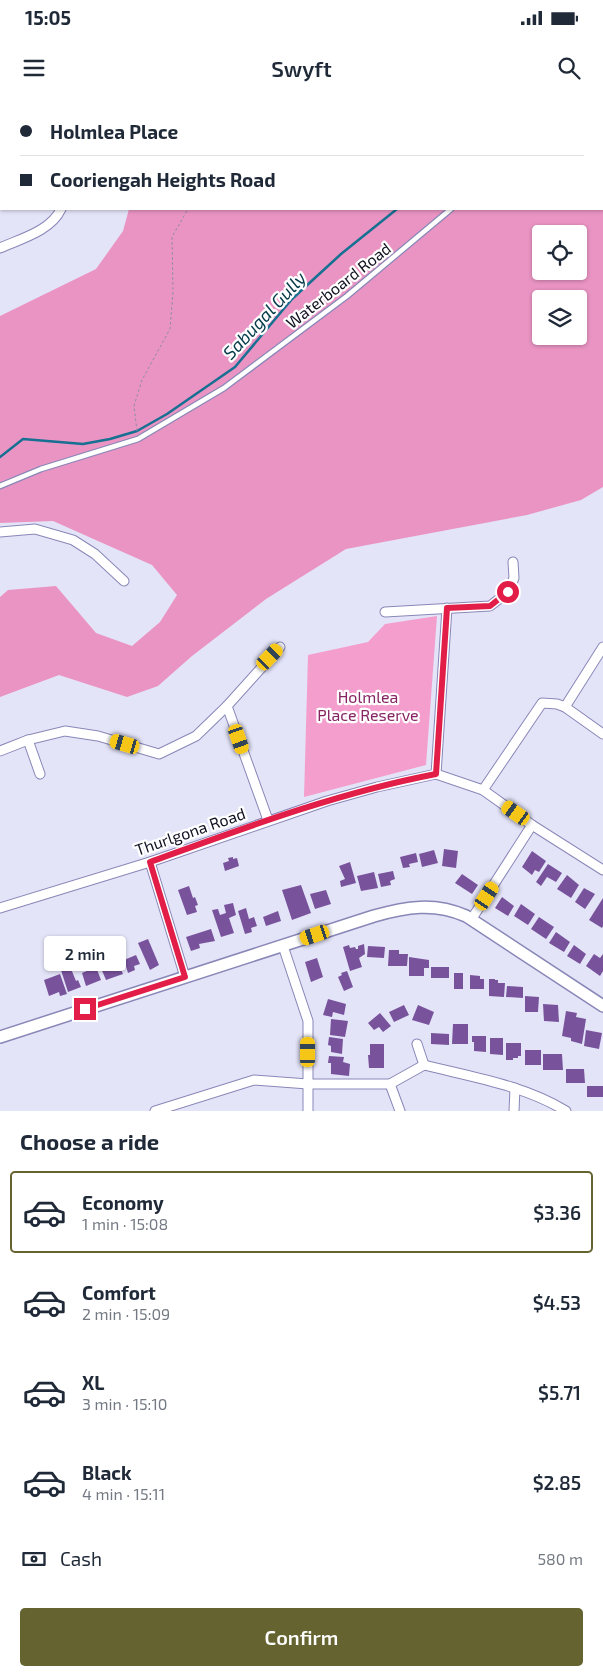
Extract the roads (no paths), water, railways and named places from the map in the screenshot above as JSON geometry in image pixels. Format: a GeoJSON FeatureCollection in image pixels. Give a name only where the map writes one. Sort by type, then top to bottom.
{"type":"FeatureCollection","features":[{"type":"Feature","properties":{"kind":"street"},"geometry":{"type":"LineString","coordinates":[[0,248],[42,228],[54,219],[60,210]]}},
{"type":"Feature","properties":{"kind":"street"},"geometry":{"type":"LineString","coordinates":[[0,532],[35,529],[73,540],[95,554],[124,581]]}},
{"type":"Feature","properties":{"kind":"street"},"geometry":{"type":"LineString","coordinates":[[385,612],[490,606],[508,592],[514,578],[513,562]]}},
{"type":"Feature","properties":{"kind":"street"},"geometry":{"type":"LineString","coordinates":[[447,608],[436,774],[483,790],[532,825],[603,870]]}},
{"type":"Feature","properties":{"kind":"street"},"geometry":{"type":"LineString","coordinates":[[0,751],[28,740],[65,731],[98,736],[159,754],[196,736],[227,706],[280,647]]}},
{"type":"Feature","properties":{"kind":"street"},"geometry":{"type":"LineString","coordinates":[[565,707],[603,647]]}},
{"type":"Feature","properties":{"kind":"street"},"geometry":{"type":"LineString","coordinates":[[483,790],[542,703],[557,704],[565,707],[603,734]]}},
{"type":"Feature","properties":{"kind":"street"},"geometry":{"type":"LineString","coordinates":[[227,706],[268,820]]}},
{"type":"Feature","properties":{"kind":"street"},"geometry":{"type":"LineString","coordinates":[[28,740],[40,774]]}},
{"type":"Feature","properties":{"kind":"street","name":"Thurlgona Road"},"geometry":{"type":"LineString","coordinates":[[0,908],[150,862],[268,820],[377,787],[436,774]]}},
{"type":"Feature","properties":{"kind":"street"},"geometry":{"type":"LineString","coordinates":[[471,920],[532,825]]}},
{"type":"Feature","properties":{"kind":"street"},"geometry":{"type":"LineString","coordinates":[[150,862],[185,977]]}},
{"type":"Feature","properties":{"kind":"street"},"geometry":{"type":"LineString","coordinates":[[0,1037],[374,916],[412,907],[439,908],[453,911],[471,920],[603,1006]]}},
{"type":"Feature","properties":{"kind":"street"},"geometry":{"type":"LineString","coordinates":[[283,946],[308,1021],[308,1111]]}},
{"type":"Feature","properties":{"kind":"street"},"geometry":{"type":"LineString","coordinates":[[417,1044],[424,1065]]}},
{"type":"Feature","properties":{"kind":"street"},"geometry":{"type":"LineString","coordinates":[[155,1111],[254,1080],[308,1084],[390,1084],[424,1065],[515,1088],[547,1100],[566,1111]]}},
{"type":"Feature","properties":{"kind":"street"},"geometry":{"type":"LineString","coordinates":[[390,1084],[400,1111]]}},
{"type":"Feature","properties":{"kind":"street"},"geometry":{"type":"LineString","coordinates":[[514,1111],[515,1088]]}},
{"type":"Feature","properties":{"kind":"lane","name":"Waterboard Road"},"geometry":{"type":"LineString","coordinates":[[0,486],[41,469],[138,439],[224,388],[347,296],[450,210]]}},
{"type":"Feature","properties":{"kind":"waterway","name":"Sabugal Gully"},"geometry":{"type":"LineString","coordinates":[[0,457],[23,439],[83,444],[137,431],[167,414],[235,367],[292,299],[341,254],[396,210]]}},
{"type":"Feature","properties":{"kind":"park label","name":"Holmlea Place Reserve"},"geometry":{"type":"Point","coordinates":[368,705]}}]}
